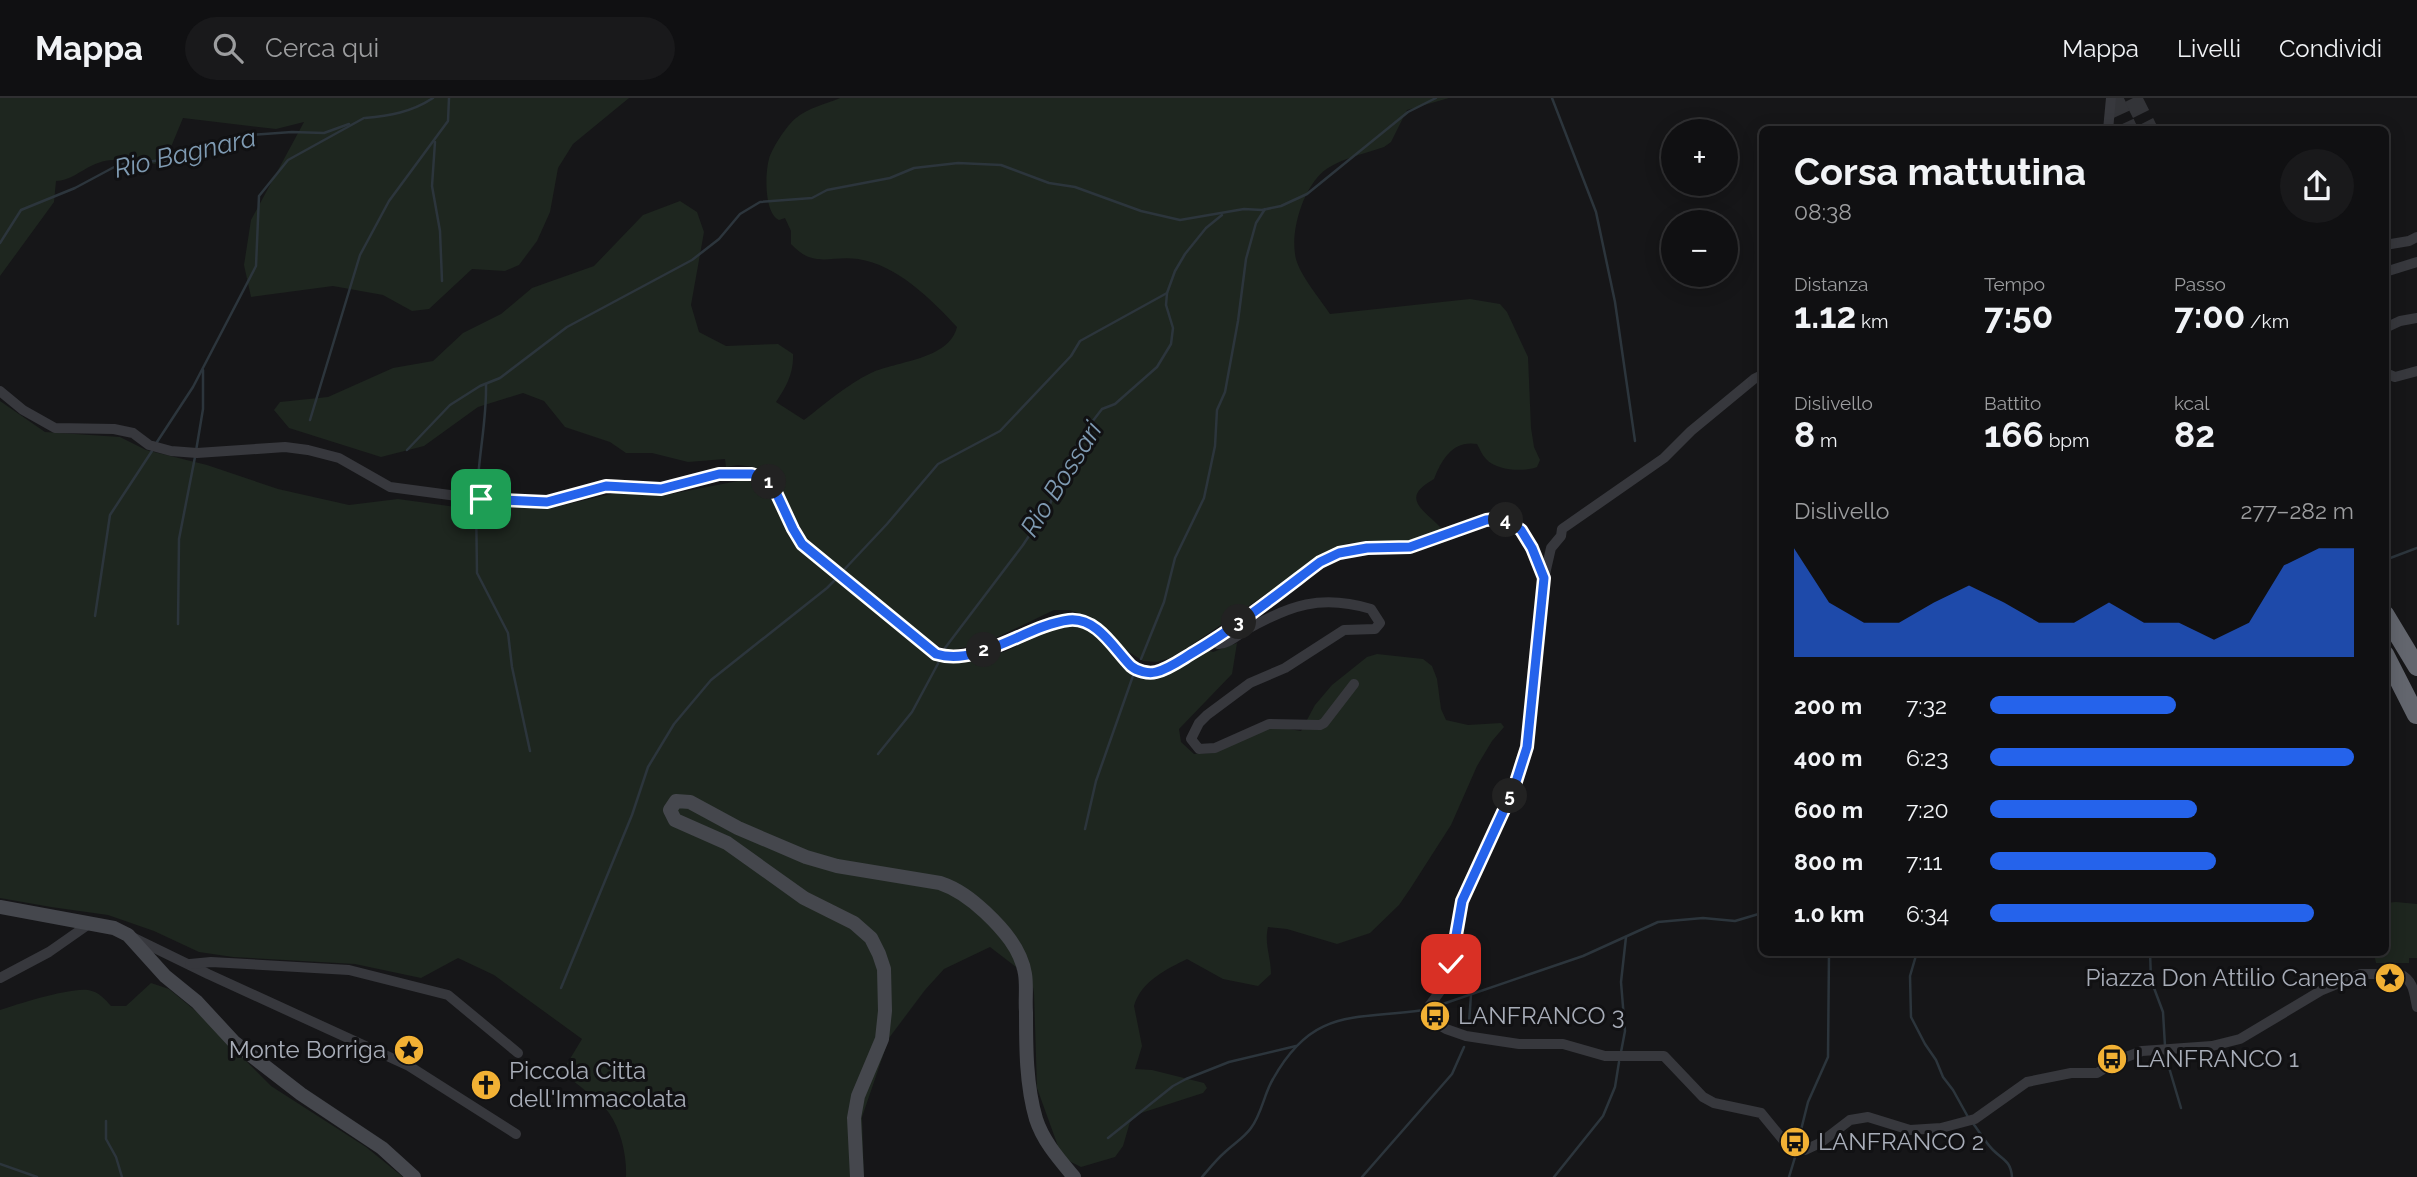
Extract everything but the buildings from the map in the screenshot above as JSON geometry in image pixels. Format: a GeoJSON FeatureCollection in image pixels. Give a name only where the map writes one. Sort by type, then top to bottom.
{"type":"FeatureCollection","features":[{"type":"Feature","properties":{"kind":"highway"},"geometry":{"type":"LineString","coordinates":[[2389,621],[2417,667]]}},
{"type":"Feature","properties":{"kind":"highway"},"geometry":{"type":"LineString","coordinates":[[2389,662],[2416,715]]}},
{"type":"Feature","properties":{"kind":"highway"},"geometry":{"type":"LineString","coordinates":[[2389,672],[2409,699]]}},
{"type":"Feature","properties":{"kind":"main road"},"geometry":{"type":"LineString","coordinates":[[856,1177],[854,1118],[858,1096],[882,1040],[885,1011],[884,969],[879,954],[871,939],[854,923],[804,898],[727,843],[675,820],[670,810],[676,801],[690,802],[738,828],[806,857],[837,866],[940,883],[955,888],[996,922],[1017,951],[1025,974],[1030,1090],[1037,1121],[1052,1150],[1074,1177]]}},
{"type":"Feature","properties":{"kind":"main road"},"geometry":{"type":"LineString","coordinates":[[0,907],[114,928],[128,935],[165,976],[197,1002],[234,1042],[301,1094],[382,1148],[414,1177]]}},
{"type":"Feature","properties":{"kind":"street"},"geometry":{"type":"LineString","coordinates":[[2108,126],[2111,98]]}},
{"type":"Feature","properties":{"kind":"street"},"geometry":{"type":"LineString","coordinates":[[2389,244],[2417,237]]}},
{"type":"Feature","properties":{"kind":"street"},"geometry":{"type":"LineString","coordinates":[[2389,271],[2417,262]]}},
{"type":"Feature","properties":{"kind":"street"},"geometry":{"type":"LineString","coordinates":[[2389,326],[2417,318]]}},
{"type":"Feature","properties":{"kind":"street"},"geometry":{"type":"LineString","coordinates":[[2389,375],[2395,377],[2417,371]]}},
{"type":"Feature","properties":{"kind":"street"},"geometry":{"type":"LineString","coordinates":[[1759,376],[1691,431],[1664,458],[1562,529],[1561,536],[1551,548],[1545,565],[1527,747],[1514,788],[1462,901],[1446,984],[1430,1005],[1428,1013],[1431,1020],[1466,1036],[1519,1044],[1563,1044],[1605,1056],[1664,1056],[1703,1097],[1714,1103],[1760,1113],[1789,1147],[1805,1150],[1820,1143],[1850,1120],[1868,1117],[1910,1130],[1941,1128],[1975,1119],[2027,1082],[2071,1073],[2097,1073],[2120,1059],[2142,1051],[2212,1046],[2240,1039],[2322,990],[2361,974],[2400,974],[2411,982],[2417,1007]]}},
{"type":"Feature","properties":{"kind":"street"},"geometry":{"type":"LineString","coordinates":[[0,391],[23,410],[55,428],[114,429],[133,433],[149,445],[171,451],[197,453],[285,447],[308,450],[339,458],[390,487],[502,502],[547,502],[606,486],[661,489],[719,474],[752,474],[773,486],[793,529],[811,552],[940,656],[975,653],[1060,622],[1079,620],[1092,625],[1132,667],[1152,673],[1174,664],[1214,640],[1320,562],[1339,553],[1367,548],[1410,547],[1486,520],[1506,520],[1521,530],[1532,548],[1544,578]]}},
{"type":"Feature","properties":{"kind":"street"},"geometry":{"type":"LineString","coordinates":[[1214,640],[1217,644],[1223,644],[1280,613],[1320,601],[1371,609],[1380,623],[1375,629],[1351,628],[1337,632],[1284,668],[1250,683],[1199,723],[1191,739],[1196,747],[1203,750],[1215,748],[1269,724],[1315,726],[1324,723],[1354,684]]}},
{"type":"Feature","properties":{"kind":"street"},"geometry":{"type":"LineString","coordinates":[[0,978],[49,951],[89,924]]}},
{"type":"Feature","properties":{"kind":"street"},"geometry":{"type":"LineString","coordinates":[[128,935],[409,1066],[516,1134]]}},
{"type":"Feature","properties":{"kind":"street"},"geometry":{"type":"LineString","coordinates":[[190,964],[211,962],[349,970],[448,995],[518,1053]]}},
{"type":"Feature","properties":{"kind":"shaded area"},"geometry":{"type":"Polygon","coordinates":[[[0,98],[629,98],[573,144],[558,168],[550,212],[537,241],[519,265],[505,271],[472,269],[429,309],[412,311],[383,295],[333,286],[251,297],[244,265],[251,220],[304,122],[276,129],[183,118],[171,147],[155,164],[126,160],[104,161],[56,181],[54,202],[0,276],[0,98]]]}},
{"type":"Feature","properties":{"kind":"shaded area"},"geometry":{"type":"Polygon","coordinates":[[[840,98],[1449,98],[1407,110],[1391,142],[1384,147],[1341,161],[1319,175],[1300,209],[1294,248],[1296,259],[1330,314],[1470,299],[1500,304],[1507,312],[1528,357],[1531,428],[1534,447],[1540,460],[1537,467],[1518,470],[1497,466],[1486,459],[1477,444],[1455,448],[1445,458],[1434,479],[1423,486],[1416,499],[1443,530],[1439,533],[1411,541],[1349,543],[1335,548],[1319,556],[1187,648],[1157,662],[1143,661],[1085,615],[1069,610],[1054,610],[985,643],[952,650],[937,646],[809,543],[781,491],[771,478],[754,467],[726,467],[725,459],[688,462],[652,453],[626,453],[610,442],[565,427],[544,401],[523,393],[478,407],[424,446],[381,457],[289,428],[274,410],[280,402],[328,397],[393,368],[433,361],[463,333],[501,314],[532,288],[594,266],[643,215],[680,201],[697,212],[704,232],[691,305],[699,332],[726,346],[778,344],[793,354],[789,380],[776,402],[804,420],[844,389],[871,373],[933,353],[952,338],[957,327],[936,305],[900,276],[872,262],[848,258],[815,259],[799,252],[791,244],[791,231],[785,218],[779,220],[774,216],[768,201],[768,165],[780,137],[792,121],[801,115],[840,98]]]}},
{"type":"Feature","properties":{"kind":"shaded area"},"geometry":{"type":"Polygon","coordinates":[[[0,401],[45,432],[120,437],[146,450],[207,465],[278,489],[349,505],[398,499],[478,510],[555,507],[616,493],[661,496],[743,480],[759,483],[772,495],[790,539],[844,587],[907,635],[933,660],[1004,652],[1053,629],[1073,625],[1089,629],[1136,678],[1147,678],[1173,670],[1204,649],[1213,652],[1237,643],[1232,674],[1179,729],[1181,742],[1194,754],[1213,753],[1256,730],[1272,726],[1301,731],[1315,705],[1332,685],[1367,657],[1377,654],[1423,659],[1432,666],[1446,720],[1468,725],[1501,723],[1504,727],[1477,766],[1451,825],[1410,889],[1399,905],[1370,933],[1337,944],[1287,929],[1268,927],[1271,974],[1258,986],[1223,979],[1187,959],[1156,977],[1142,990],[1134,1006],[1142,1046],[1135,1069],[1152,1070],[1204,1083],[1207,1088],[1203,1093],[1138,1114],[1130,1122],[1123,1146],[1115,1157],[1081,1167],[1067,1160],[1059,1149],[1037,1088],[1034,993],[1030,970],[1020,970],[990,947],[944,969],[889,1038],[862,1117],[864,1177],[626,1177],[622,1143],[609,1113],[562,1072],[582,1039],[494,975],[458,958],[421,978],[355,964],[233,957],[199,952],[154,931],[108,915],[0,898],[0,401]]]}},
{"type":"Feature","properties":{"kind":"shaded area"},"geometry":{"type":"Polygon","coordinates":[[[2389,903],[2417,904],[2417,958],[2409,958],[2409,963],[2376,963],[2375,958],[2353,958],[2389,956],[2389,903]]]}},
{"type":"Feature","properties":{"kind":"shaded area"},"geometry":{"type":"Polygon","coordinates":[[[151,983],[169,989],[197,1012],[271,1086],[366,1147],[403,1177],[0,1177],[0,1010],[80,990],[95,992],[111,1006],[126,1006],[151,983]]]}},
{"type":"Feature","properties":{"kind":"waterway","name":"Rio Bagnara"},"geometry":{"type":"LineString","coordinates":[[365,118],[400,113],[433,98]]}},
{"type":"Feature","properties":{"kind":"waterway"},"geometry":{"type":"LineString","coordinates":[[310,420],[360,255],[389,201],[448,121],[449,98]]}},
{"type":"Feature","properties":{"kind":"waterway"},"geometry":{"type":"LineString","coordinates":[[407,450],[450,405],[480,386],[500,378],[567,327],[692,260],[719,239],[740,214],[760,202],[812,198],[827,190],[890,178],[914,168],[958,163],[1001,165],[1049,183],[1075,187],[1141,211],[1180,220],[1244,209],[1262,210],[1281,206],[1307,194],[1408,112],[1436,98]]}},
{"type":"Feature","properties":{"kind":"waterway"},"geometry":{"type":"LineString","coordinates":[[1552,98],[1596,212],[1615,302],[1635,441]]}},
{"type":"Feature","properties":{"kind":"waterway"},"geometry":{"type":"LineString","coordinates":[[155,445],[193,387],[256,266],[259,196],[288,160],[364,118]]}},
{"type":"Feature","properties":{"kind":"waterway","name":"Rio Bagnara"},"geometry":{"type":"LineString","coordinates":[[0,243],[21,210],[75,188],[118,165],[160,160],[171,162],[194,157],[213,147],[250,135],[324,133],[349,124]]}},
{"type":"Feature","properties":{"kind":"waterway"},"geometry":{"type":"LineString","coordinates":[[435,142],[432,186],[440,231],[442,281]]}},
{"type":"Feature","properties":{"kind":"waterway"},"geometry":{"type":"LineString","coordinates":[[1141,659],[1164,602],[1175,558],[1204,498],[1215,446],[1217,410],[1225,392],[1238,321],[1246,259],[1256,223],[1265,209]]}},
{"type":"Feature","properties":{"kind":"waterway","name":"Rio Bossari"},"geometry":{"type":"LineString","coordinates":[[945,648],[1023,545],[1050,504],[1067,460],[1092,422],[1102,409],[1115,404],[1157,367],[1171,344],[1173,328],[1166,305],[1167,293],[1175,271],[1206,228],[1222,215]]}},
{"type":"Feature","properties":{"kind":"waterway"},"geometry":{"type":"LineString","coordinates":[[841,573],[938,464],[1000,431],[1071,356],[1080,341],[1167,293]]}},
{"type":"Feature","properties":{"kind":"waterway"},"geometry":{"type":"LineString","coordinates":[[196,451],[203,409],[203,370]]}},
{"type":"Feature","properties":{"kind":"waterway"},"geometry":{"type":"LineString","coordinates":[[477,495],[486,384]]}},
{"type":"Feature","properties":{"kind":"waterway"},"geometry":{"type":"LineString","coordinates":[[95,616],[110,515],[152,451]]}},
{"type":"Feature","properties":{"kind":"waterway"},"geometry":{"type":"LineString","coordinates":[[178,624],[179,539],[195,457]]}},
{"type":"Feature","properties":{"kind":"waterway"},"geometry":{"type":"LineString","coordinates":[[476,501],[477,573],[508,633],[512,667],[530,751]]}},
{"type":"Feature","properties":{"kind":"waterway"},"geometry":{"type":"LineString","coordinates":[[2389,558],[2417,548]]}},
{"type":"Feature","properties":{"kind":"waterway"},"geometry":{"type":"LineString","coordinates":[[561,988],[632,815],[648,767],[674,724],[711,680],[837,578]]}},
{"type":"Feature","properties":{"kind":"waterway"},"geometry":{"type":"LineString","coordinates":[[878,754],[912,712],[941,658]]}},
{"type":"Feature","properties":{"kind":"waterway"},"geometry":{"type":"LineString","coordinates":[[1085,829],[1096,781],[1134,673]]}},
{"type":"Feature","properties":{"kind":"waterway"},"geometry":{"type":"LineString","coordinates":[[1434,1007],[1583,956],[1658,922],[1703,918],[1735,921],[1759,914]]}},
{"type":"Feature","properties":{"kind":"waterway"},"geometry":{"type":"LineString","coordinates":[[1621,1052],[1625,1031],[1621,982],[1626,937]]}},
{"type":"Feature","properties":{"kind":"waterway"},"geometry":{"type":"LineString","coordinates":[[1797,1146],[1808,1102],[1828,1057],[1829,956]]}},
{"type":"Feature","properties":{"kind":"waterway"},"geometry":{"type":"LineString","coordinates":[[1916,956],[1910,976],[1911,1017],[1968,1117]]}},
{"type":"Feature","properties":{"kind":"waterway"},"geometry":{"type":"LineString","coordinates":[[2150,956],[2151,980],[2163,1012],[2165,1046]]}},
{"type":"Feature","properties":{"kind":"waterway"},"geometry":{"type":"LineString","coordinates":[[1469,1023],[1471,995]]}},
{"type":"Feature","properties":{"kind":"waterway"},"geometry":{"type":"LineString","coordinates":[[1202,1177],[1251,1128],[1273,1079],[1288,1056],[1304,1039],[1337,1021],[1424,1010]]}},
{"type":"Feature","properties":{"kind":"waterway"},"geometry":{"type":"LineString","coordinates":[[1108,1138],[1173,1086],[1186,1079],[1229,1062],[1296,1046]]}},
{"type":"Feature","properties":{"kind":"waterway"},"geometry":{"type":"LineString","coordinates":[[1362,1177],[1452,1074],[1464,1047]]}},
{"type":"Feature","properties":{"kind":"waterway"},"geometry":{"type":"LineString","coordinates":[[2165,1054],[2181,1108]]}},
{"type":"Feature","properties":{"kind":"waterway"},"geometry":{"type":"LineString","coordinates":[[1554,1177],[1603,1116],[1615,1087],[1619,1062]]}},
{"type":"Feature","properties":{"kind":"waterway"},"geometry":{"type":"LineString","coordinates":[[106,1121],[106,1139],[116,1157],[122,1177]]}},
{"type":"Feature","properties":{"kind":"waterway"},"geometry":{"type":"LineString","coordinates":[[1972,1122],[1990,1147],[2008,1164],[2012,1177]]}},
{"type":"Feature","properties":{"kind":"waterway"},"geometry":{"type":"LineString","coordinates":[[1789,1177],[1796,1154]]}},
{"type":"Feature","properties":{"kind":"waterway"},"geometry":{"type":"LineString","coordinates":[[0,1164],[37,1177]]}},
{"type":"Feature","properties":{"kind":"tunnel"},"geometry":{"type":"LineString","coordinates":[[2114,98],[2127,126]]}},
{"type":"Feature","properties":{"kind":"tunnel"},"geometry":{"type":"LineString","coordinates":[[2133,98],[2147,126]]}},
{"type":"Feature","properties":{"kind":"place","name":"Piazza Don Attilio Canepa"},"geometry":{"type":"Point","coordinates":[2390,978]}},
{"type":"Feature","properties":{"kind":"place","name":"LANFRANCO 3"},"geometry":{"type":"Point","coordinates":[1435,1016]}},
{"type":"Feature","properties":{"kind":"place","name":"Monte Borriga"},"geometry":{"type":"Point","coordinates":[409,1050]}},
{"type":"Feature","properties":{"kind":"place","name":"LANFRANCO 1"},"geometry":{"type":"Point","coordinates":[2112,1059]}},
{"type":"Feature","properties":{"kind":"place","name":"Piccola Citta dell'Immacolata"},"geometry":{"type":"Point","coordinates":[486,1085]}},
{"type":"Feature","properties":{"kind":"place","name":"LANFRANCO 2"},"geometry":{"type":"Point","coordinates":[1795,1142]}},
{"type":"Feature","properties":{"kind":"route"},"geometry":{"type":"LineString","coordinates":[[481,499],[547,502],[606,486],[661,489],[719,474],[752,474],[773,486],[802,544],[936,654],[945,657],[975,653],[1060,622],[1079,620],[1092,625],[1132,667],[1152,673],[1174,664],[1214,640],[1320,562],[1339,553],[1367,548],[1410,547],[1486,520],[1506,520],[1521,530],[1527,538],[1544,578],[1533,710],[1524,761],[1514,788],[1462,901],[1451,964]]}}]}
